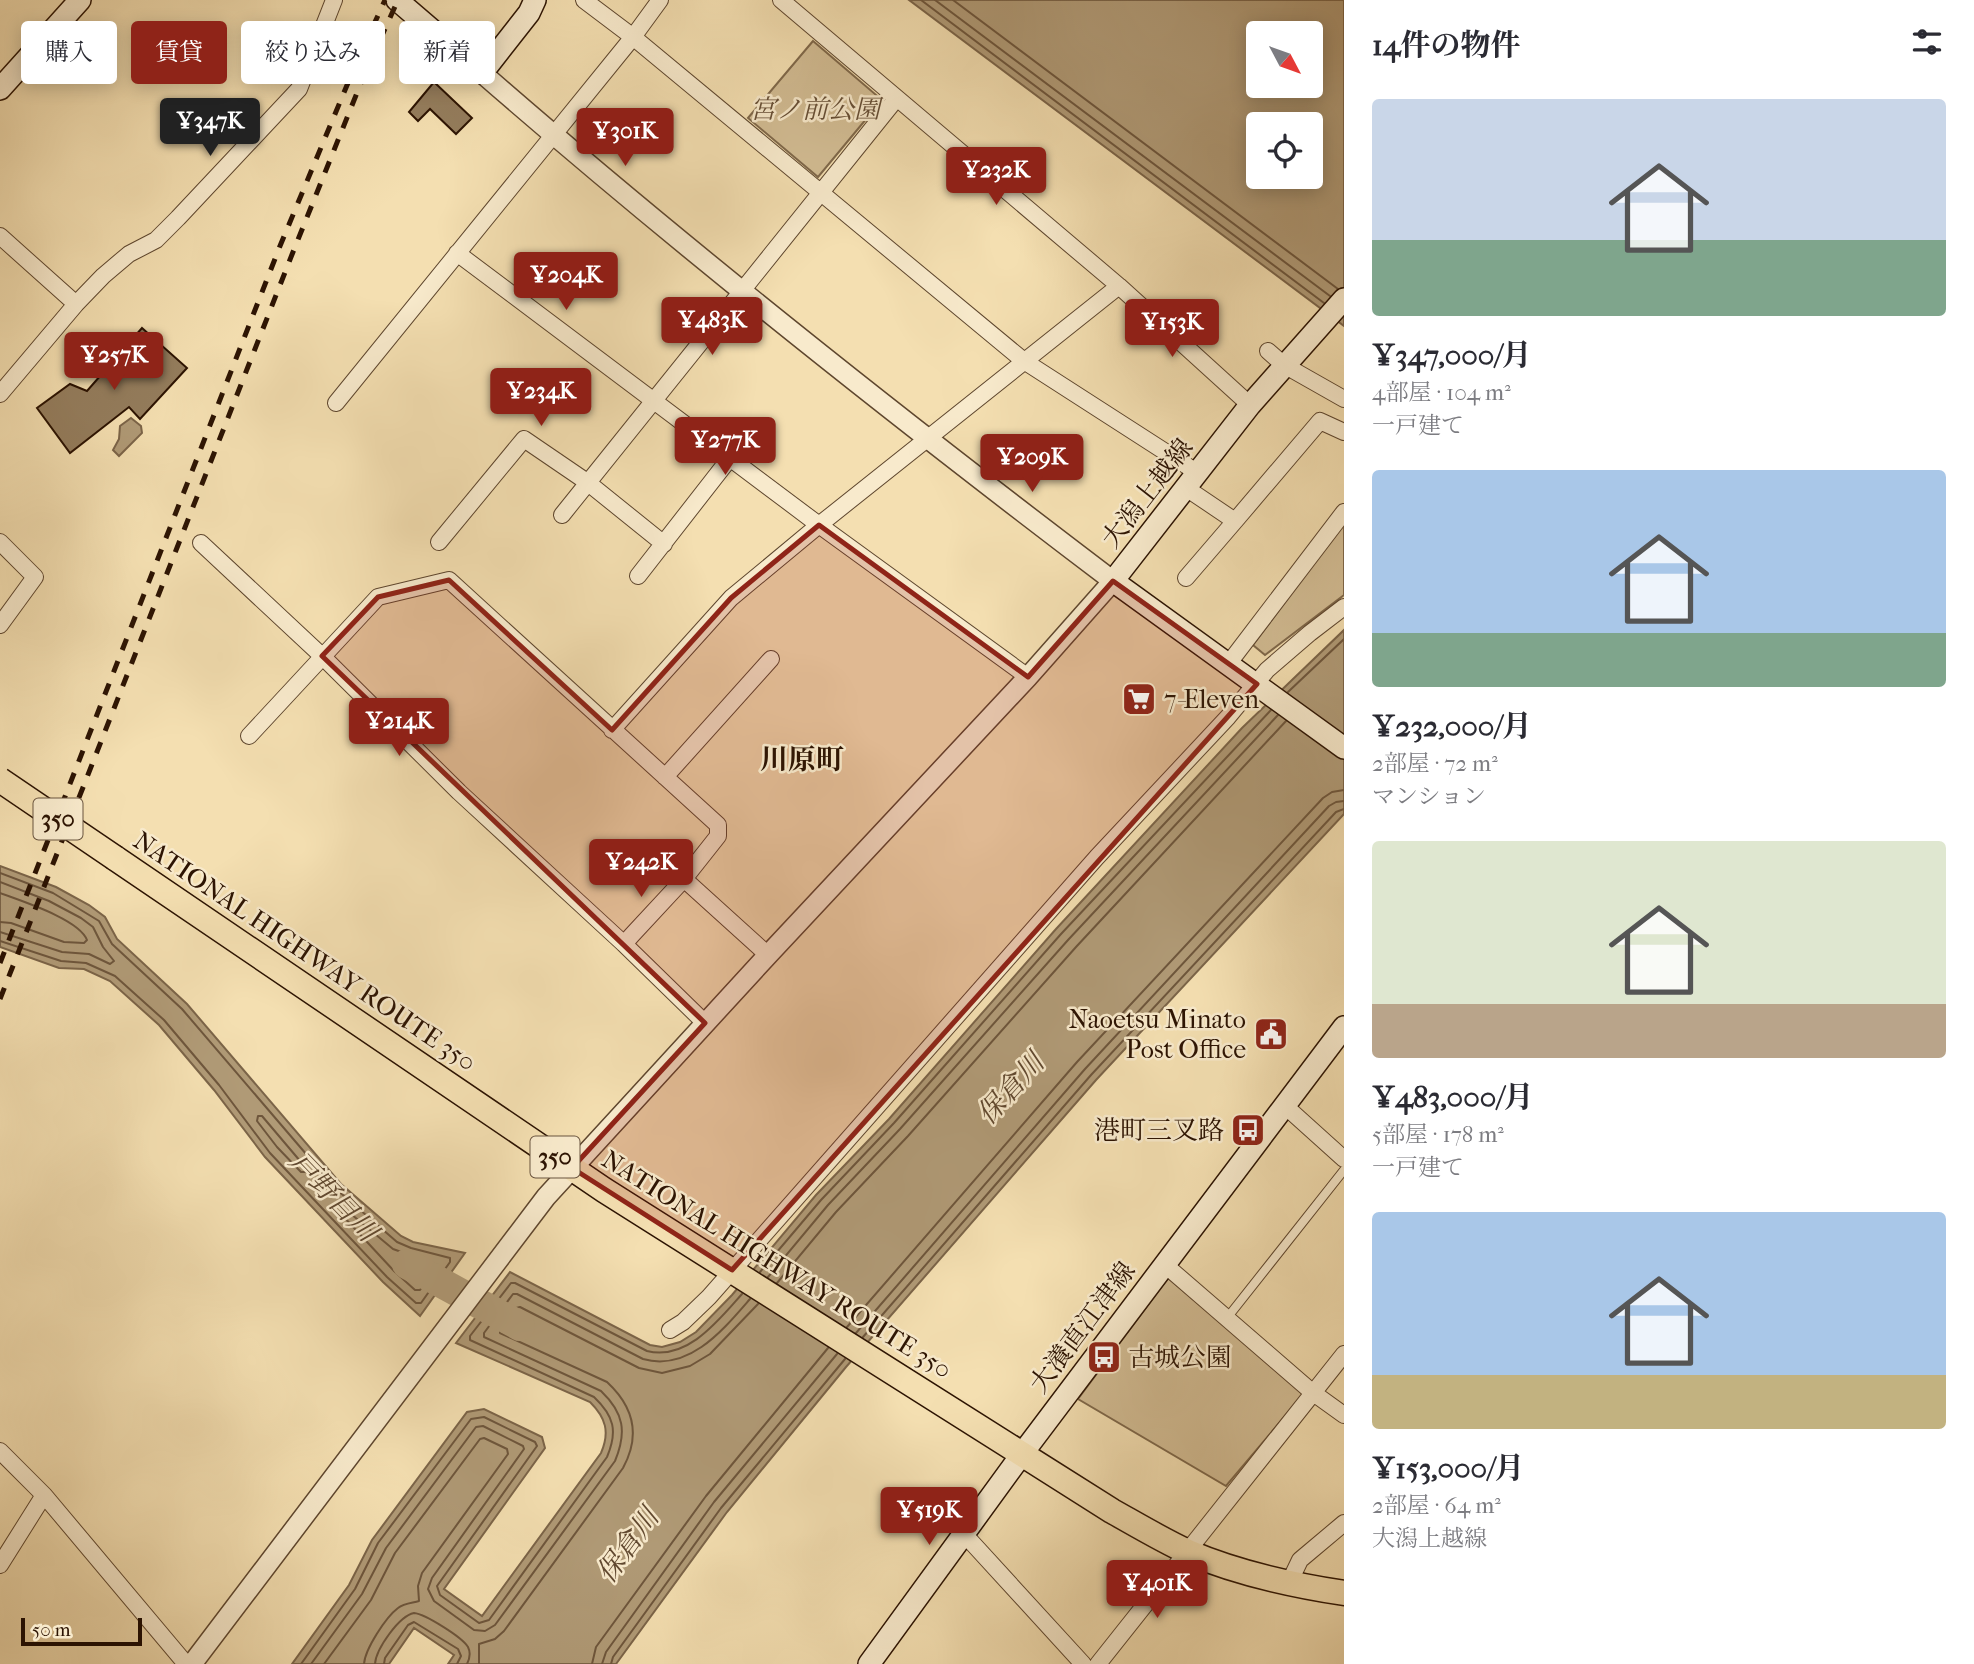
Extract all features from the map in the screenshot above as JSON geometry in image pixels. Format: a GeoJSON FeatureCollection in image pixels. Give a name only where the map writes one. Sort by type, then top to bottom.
{"type":"FeatureCollection","features":[{"type":"Feature","properties":{"kind":"highway","name":"NATIONAL HIGHWAY ROUTE 350"},"geometry":{"type":"LineString","coordinates":[[0,780],[572,1168],[1123,1517],[1188,1552],[1247,1573],[1344,1593]]}},
{"type":"Feature","properties":{"kind":"main road"},"geometry":{"type":"LineString","coordinates":[[0,89],[80,0]]}},
{"type":"Feature","properties":{"kind":"main road"},"geometry":{"type":"LineString","coordinates":[[397,0],[421,21]]}},
{"type":"Feature","properties":{"kind":"main road"},"geometry":{"type":"LineString","coordinates":[[495,56],[529,13],[535,0]]}},
{"type":"Feature","properties":{"kind":"main road","name":"大潟上越線"},"geometry":{"type":"LineString","coordinates":[[1344,299],[1299,350],[1276,358],[1250,405],[1113,581],[1344,748]]}},
{"type":"Feature","properties":{"kind":"main road","name":"大瀁直江津線"},"geometry":{"type":"LineString","coordinates":[[869,1664],[1022,1454],[1344,1027]]}},
{"type":"Feature","properties":{"kind":"street"},"geometry":{"type":"LineString","coordinates":[[0,394],[103,276],[129,254],[156,240],[299,89],[334,0]]}},
{"type":"Feature","properties":{"kind":"street"},"geometry":{"type":"LineString","coordinates":[[584,0],[633,37],[1024,361],[1192,480],[1234,521]]}},
{"type":"Feature","properties":{"kind":"street"},"geometry":{"type":"LineString","coordinates":[[336,403],[554,136],[660,0]]}},
{"type":"Feature","properties":{"kind":"street"},"geometry":{"type":"LineString","coordinates":[[781,0],[1119,286],[1250,405]]}},
{"type":"Feature","properties":{"kind":"street"},"geometry":{"type":"LineString","coordinates":[[192,1664],[546,1197],[1028,677],[1113,581],[926,439],[554,136],[495,84]]}},
{"type":"Feature","properties":{"kind":"street"},"geometry":{"type":"LineString","coordinates":[[562,514],[896,99]]}},
{"type":"Feature","properties":{"kind":"street"},"geometry":{"type":"LineString","coordinates":[[0,236],[76,304]]}},
{"type":"Feature","properties":{"kind":"street"},"geometry":{"type":"LineString","coordinates":[[457,253],[819,525],[1028,677]]}},
{"type":"Feature","properties":{"kind":"street"},"geometry":{"type":"LineString","coordinates":[[612,730],[732,598],[819,525],[1119,286]]}},
{"type":"Feature","properties":{"kind":"street"},"geometry":{"type":"LineString","coordinates":[[1276,358],[1344,400]]}},
{"type":"Feature","properties":{"kind":"street"},"geometry":{"type":"LineString","coordinates":[[1186,578],[1320,421],[1344,432]]}},
{"type":"Feature","properties":{"kind":"street"},"geometry":{"type":"LineString","coordinates":[[439,542],[524,439],[587,482],[664,544]]}},
{"type":"Feature","properties":{"kind":"street"},"geometry":{"type":"LineString","coordinates":[[638,576],[730,458]]}},
{"type":"Feature","properties":{"kind":"street"},"geometry":{"type":"LineString","coordinates":[[1229,663],[1344,512]]}},
{"type":"Feature","properties":{"kind":"street"},"geometry":{"type":"LineString","coordinates":[[0,542],[35,577],[0,625]]}},
{"type":"Feature","properties":{"kind":"street"},"geometry":{"type":"LineString","coordinates":[[201,543],[322,656],[458,792],[624,944],[705,1023]]}},
{"type":"Feature","properties":{"kind":"street"},"geometry":{"type":"LineString","coordinates":[[249,736],[378,597],[449,580],[718,825],[718,836],[684,879],[624,944]]}},
{"type":"Feature","properties":{"kind":"street"},"geometry":{"type":"LineString","coordinates":[[670,1330],[683,1322],[736,1273],[1097,857],[1262,688],[1266,670],[1344,607]]}},
{"type":"Feature","properties":{"kind":"street"},"geometry":{"type":"LineString","coordinates":[[665,778],[771,659]]}},
{"type":"Feature","properties":{"kind":"street"},"geometry":{"type":"LineString","coordinates":[[684,879],[768,955]]}},
{"type":"Feature","properties":{"kind":"street"},"geometry":{"type":"LineString","coordinates":[[1284,1105],[1344,1159]]}},
{"type":"Feature","properties":{"kind":"street"},"geometry":{"type":"LineString","coordinates":[[1164,1264],[1312,1392],[1344,1415]]}},
{"type":"Feature","properties":{"kind":"street"},"geometry":{"type":"LineString","coordinates":[[1098,1664],[1344,1354]]}},
{"type":"Feature","properties":{"kind":"street"},"geometry":{"type":"LineString","coordinates":[[0,1451],[44,1495],[186,1664]]}},
{"type":"Feature","properties":{"kind":"street"},"geometry":{"type":"LineString","coordinates":[[0,1565],[44,1495]]}},
{"type":"Feature","properties":{"kind":"street"},"geometry":{"type":"LineString","coordinates":[[1289,1583],[1300,1560],[1344,1523]]}},
{"type":"Feature","properties":{"kind":"street"},"geometry":{"type":"LineString","coordinates":[[965,1535],[1083,1664]]}},
{"type":"Feature","properties":{"kind":"lane"},"geometry":{"type":"LineString","coordinates":[[1227,1318],[1344,1170]]}},
{"type":"Feature","properties":{"kind":"highlighted area"},"geometry":{"type":"Polygon","coordinates":[[[819,525],[1028,677],[1113,581],[1257,684],[732,1270],[572,1168],[705,1023],[322,656],[378,597],[449,580],[612,730],[731,598],[819,525]]]}},
{"type":"Feature","properties":{"kind":"green space","name":"宮ノ前公園"},"geometry":{"type":"Polygon","coordinates":[[[813,41],[882,100],[818,177],[748,118],[813,41]]]}},
{"type":"Feature","properties":{"kind":"green space"},"geometry":{"type":"Polygon","coordinates":[[[1344,522],[1344,595],[1265,655],[1253,645],[1344,522]]]}},
{"type":"Feature","properties":{"kind":"green space"},"geometry":{"type":"Polygon","coordinates":[[[1168,1278],[1302,1391],[1302,1396],[1226,1486],[1078,1399],[1168,1278]]]}},
{"type":"Feature","properties":{"kind":"water"},"geometry":{"type":"Polygon","coordinates":[[[909,0],[1344,0],[1344,326],[909,0]]]}},
{"type":"Feature","properties":{"kind":"water"},"geometry":{"type":"Polygon","coordinates":[[[131,418],[141,426],[142,433],[119,456],[113,450],[119,439],[120,426],[131,418]]]}},
{"type":"Feature","properties":{"kind":"water","name":"保倉川"},"geometry":{"type":"Polygon","coordinates":[[[1344,630],[1344,814],[1096,1080],[846,1367],[727,1512],[616,1664],[448,1664],[454,1655],[414,1628],[389,1664],[292,1664],[349,1585],[372,1540],[467,1412],[484,1409],[542,1437],[545,1448],[444,1589],[482,1616],[601,1453],[605,1426],[600,1414],[590,1402],[456,1343],[510,1272],[650,1345],[662,1347],[680,1342],[696,1332],[732,1295],[816,1195],[889,1119],[1056,929],[1242,728],[1344,630]]]}},
{"type":"Feature","properties":{"kind":"water"},"geometry":{"type":"Polygon","coordinates":[[[0,866],[56,887],[105,917],[117,939],[187,1004],[341,1184],[401,1236],[413,1242],[465,1253],[420,1316],[383,1282],[265,1157],[214,1090],[159,1025],[110,981],[84,969],[59,968],[0,947],[0,866]]]}},
{"type":"Feature","properties":{"kind":"building"},"geometry":{"type":"Polygon","coordinates":[[[432,84],[436,84],[472,118],[456,134],[430,109],[418,121],[409,112],[432,84]]]}},
{"type":"Feature","properties":{"kind":"building"},"geometry":{"type":"Polygon","coordinates":[[[142,328],[187,368],[140,419],[129,407],[70,453],[37,408],[70,384],[87,391],[142,328]]]}},
{"type":"Feature","properties":{"kind":"waterway","name":"戸野目川"},"geometry":{"type":"LineString","coordinates":[[407,1264],[520,1326]]}},
{"type":"Feature","properties":{"kind":"railway"},"geometry":{"type":"LineString","coordinates":[[0,963],[280,246],[385,0]]}},
{"type":"Feature","properties":{"kind":"railway"},"geometry":{"type":"LineString","coordinates":[[0,999],[293,252],[365,73],[398,0]]}},
{"type":"Feature","properties":{"kind":"place","name":"7-Eleven"},"geometry":{"type":"Point","coordinates":[1139,699]}},
{"type":"Feature","properties":{"kind":"place","name":"Naoetsu Minato Post Office"},"geometry":{"type":"Point","coordinates":[1271,1034]}},
{"type":"Feature","properties":{"kind":"place","name":"港町三叉路"},"geometry":{"type":"Point","coordinates":[1248,1130]}},
{"type":"Feature","properties":{"kind":"place","name":"古城公園"},"geometry":{"type":"Point","coordinates":[1104,1357]}},
{"type":"Feature","properties":{"kind":"district","name":"川原町"},"geometry":{"type":"Point","coordinates":[802,759]}}]}
